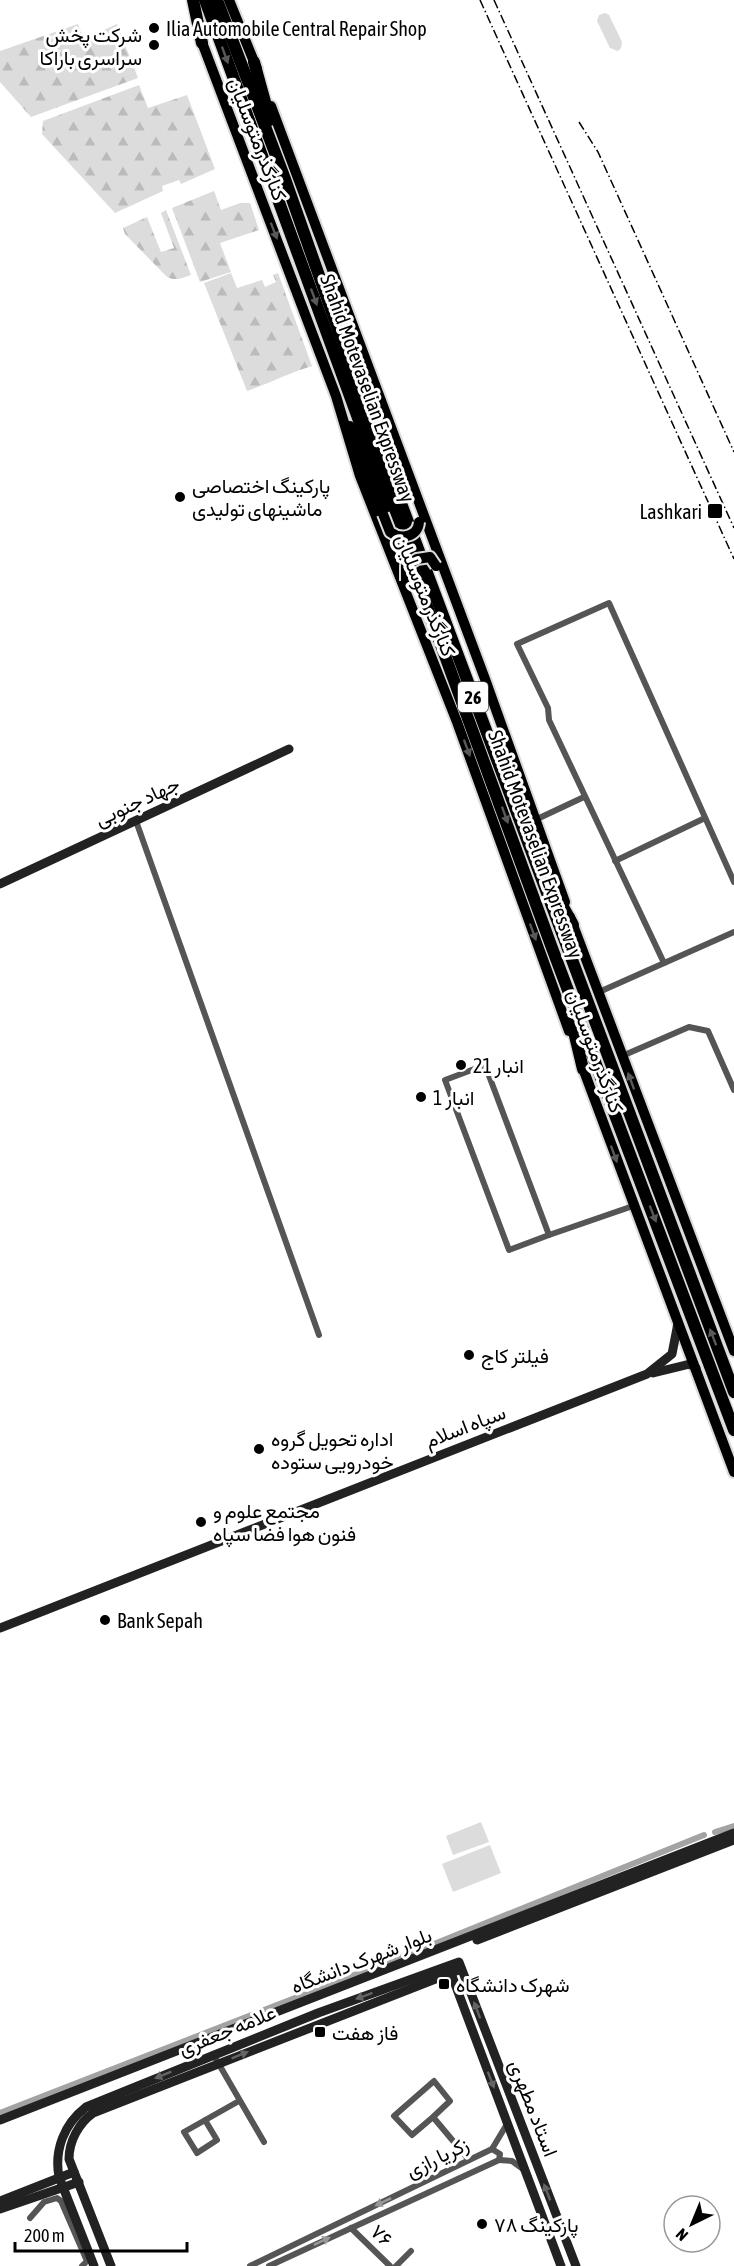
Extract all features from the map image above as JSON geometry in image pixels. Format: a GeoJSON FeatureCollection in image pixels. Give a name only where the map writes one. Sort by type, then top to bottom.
{"type":"FeatureCollection","features":[{"type":"Feature","properties":{"kind":"highway"},"geometry":{"type":"LineString","coordinates":[[193,0],[202,43]]}},
{"type":"Feature","properties":{"kind":"highway","name":"Shahid Motevaselian Expressway"},"geometry":{"type":"LineString","coordinates":[[205,0],[552,948],[734,1430]]}},
{"type":"Feature","properties":{"kind":"highway","name":"Shahid Motevaselian Expressway"},"geometry":{"type":"LineString","coordinates":[[217,0],[285,179],[372,426],[734,1392]]}},
{"type":"Feature","properties":{"kind":"highway"},"geometry":{"type":"LineString","coordinates":[[254,62],[285,179]]}},
{"type":"Feature","properties":{"kind":"highway"},"geometry":{"type":"LineString","coordinates":[[529,841],[573,925]]}},
{"type":"Feature","properties":{"kind":"highway"},"geometry":{"type":"LineString","coordinates":[[552,948],[583,1070]]}},
{"type":"Feature","properties":{"kind":"main road","name":"کنارگذر متوسلیان"},"geometry":{"type":"LineString","coordinates":[[186,0],[336,396],[360,476],[455,716],[633,1206],[734,1472]]}},
{"type":"Feature","properties":{"kind":"main road","name":"کنارگذر متوسلیان"},"geometry":{"type":"LineString","coordinates":[[229,0],[358,338],[573,925],[734,1352]]}},
{"type":"Feature","properties":{"kind":"main road"},"geometry":{"type":"LineString","coordinates":[[336,396],[390,532],[400,537],[409,537],[415,532],[419,522],[374,397],[358,338]]}},
{"type":"Feature","properties":{"kind":"main road"},"geometry":{"type":"LineString","coordinates":[[455,716],[406,581],[406,566],[417,559],[430,557],[436,566],[498,729],[517,767]]}},
{"type":"Feature","properties":{"kind":"street"},"geometry":{"type":"LineString","coordinates":[[664,963],[584,796],[549,720],[548,708],[517,644],[609,603],[734,882]]}},
{"type":"Feature","properties":{"kind":"street","name":"جهاد جنوبی"},"geometry":{"type":"LineString","coordinates":[[0,884],[289,749]]}},
{"type":"Feature","properties":{"kind":"street"},"geometry":{"type":"LineString","coordinates":[[535,820],[584,796]]}},
{"type":"Feature","properties":{"kind":"street"},"geometry":{"type":"LineString","coordinates":[[615,861],[705,818]]}},
{"type":"Feature","properties":{"kind":"street"},"geometry":{"type":"LineString","coordinates":[[136,821],[319,1335]]}},
{"type":"Feature","properties":{"kind":"street"},"geometry":{"type":"LineString","coordinates":[[599,992],[734,932]]}},
{"type":"Feature","properties":{"kind":"street"},"geometry":{"type":"LineString","coordinates":[[622,1056],[689,1027],[700,1028],[708,1031],[734,1090]]}},
{"type":"Feature","properties":{"kind":"street"},"geometry":{"type":"LineString","coordinates":[[549,1235],[485,1065],[445,1080],[509,1250],[633,1206]]}},
{"type":"Feature","properties":{"kind":"street","name":"سپاه اسلام"},"geometry":{"type":"LineString","coordinates":[[0,1628],[647,1374],[672,1354],[678,1321]]}},
{"type":"Feature","properties":{"kind":"street"},"geometry":{"type":"LineString","coordinates":[[647,1374],[690,1365],[696,1368]]}},
{"type":"Feature","properties":{"kind":"street","name":"بلوار شهرک دانشگاه"},"geometry":{"type":"LineString","coordinates":[[0,2126],[715,1844],[734,1833]]}},
{"type":"Feature","properties":{"kind":"street","name":"بلوار شهرک دانشگاه"},"geometry":{"type":"LineString","coordinates":[[0,2120],[715,1844],[734,1840]]}},
{"type":"Feature","properties":{"kind":"street","name":"علامه جعفری"},"geometry":{"type":"LineString","coordinates":[[59,2177],[57,2151],[75,2115],[86,2107],[213,2054],[460,1966]]}},
{"type":"Feature","properties":{"kind":"street","name":"استاد مطهری"},"geometry":{"type":"LineString","coordinates":[[460,1966],[576,2266]]}},
{"type":"Feature","properties":{"kind":"street","name":"علامه جعفری"},"geometry":{"type":"LineString","coordinates":[[74,2172],[69,2147],[85,2118],[93,2113],[449,1969]]}},
{"type":"Feature","properties":{"kind":"street","name":"استاد مطهری"},"geometry":{"type":"LineString","coordinates":[[449,1969],[561,2266]]}},
{"type":"Feature","properties":{"kind":"street"},"geometry":{"type":"LineString","coordinates":[[213,2054],[264,2142]]}},
{"type":"Feature","properties":{"kind":"street"},"geometry":{"type":"LineString","coordinates":[[434,2081],[450,2101],[432,2117],[412,2135],[394,2116],[434,2081]]}},
{"type":"Feature","properties":{"kind":"street"},"geometry":{"type":"LineString","coordinates":[[206,2120],[217,2140],[197,2154],[184,2132],[239,2101]]}},
{"type":"Feature","properties":{"kind":"street"},"geometry":{"type":"LineString","coordinates":[[432,2117],[468,2160]]}},
{"type":"Feature","properties":{"kind":"street"},"geometry":{"type":"LineString","coordinates":[[492,2149],[507,2124]]}},
{"type":"Feature","properties":{"kind":"street","name":"زکریا رازی"},"geometry":{"type":"LineString","coordinates":[[250,2266],[492,2149],[500,2154],[499,2160],[269,2266]]}},
{"type":"Feature","properties":{"kind":"street"},"geometry":{"type":"LineString","coordinates":[[499,2160],[512,2161],[525,2170]]}},
{"type":"Feature","properties":{"kind":"street"},"geometry":{"type":"LineString","coordinates":[[452,2168],[458,2179]]}},
{"type":"Feature","properties":{"kind":"street"},"geometry":{"type":"LineString","coordinates":[[0,2201],[74,2172],[111,2266]]}},
{"type":"Feature","properties":{"kind":"street"},"geometry":{"type":"LineString","coordinates":[[59,2177],[94,2266]]}},
{"type":"Feature","properties":{"kind":"street"},"geometry":{"type":"LineString","coordinates":[[0,2209],[79,2182]]}},
{"type":"Feature","properties":{"kind":"street"},"geometry":{"type":"LineString","coordinates":[[30,2218],[44,2202],[57,2198],[61,2201],[87,2261],[82,2266]]}},
{"type":"Feature","properties":{"kind":"street"},"geometry":{"type":"LineString","coordinates":[[359,2214],[363,2223]]}},
{"type":"Feature","properties":{"kind":"street","name":"۷۶"},"geometry":{"type":"LineString","coordinates":[[351,2228],[390,2266]]}},
{"type":"Feature","properties":{"kind":"street"},"geometry":{"type":"LineString","coordinates":[[396,2266],[411,2251]]}},
{"type":"Feature","properties":{"kind":"green space"},"geometry":{"type":"Polygon","coordinates":[[[605,13],[609,15],[622,42],[618,51],[610,48],[597,21],[599,15],[605,13]]]}},
{"type":"Feature","properties":{"kind":"green space"},"geometry":{"type":"Polygon","coordinates":[[[78,24],[84,39],[117,24],[138,78],[31,117],[0,82],[0,51],[78,24]]]}},
{"type":"Feature","properties":{"kind":"green space"},"geometry":{"type":"Polygon","coordinates":[[[139,85],[148,108],[187,95],[215,169],[181,184],[179,180],[162,186],[163,191],[115,213],[42,134],[43,121],[139,85]]]}},
{"type":"Feature","properties":{"kind":"green space"},"geometry":{"type":"Polygon","coordinates":[[[214,191],[221,210],[240,203],[250,203],[259,230],[220,243],[231,272],[200,282],[172,208],[214,191]]]}},
{"type":"Feature","properties":{"kind":"green space"},"geometry":{"type":"Polygon","coordinates":[[[166,210],[191,275],[178,279],[166,276],[125,234],[123,228],[147,217],[161,252],[174,248],[161,213],[166,210]]]}},
{"type":"Feature","properties":{"kind":"green space"},"geometry":{"type":"Polygon","coordinates":[[[231,273],[237,288],[262,280],[265,287],[276,282],[273,275],[278,273],[312,366],[247,391],[204,283],[231,273]]]}},
{"type":"Feature","properties":{"kind":"green space"},"geometry":{"type":"Polygon","coordinates":[[[481,1822],[489,1842],[453,1855],[446,1836],[481,1822]]]}},
{"type":"Feature","properties":{"kind":"green space"},"geometry":{"type":"Polygon","coordinates":[[[490,1845],[501,1873],[453,1892],[442,1864],[490,1845]]]}},
{"type":"Feature","properties":{"kind":"waterway"},"geometry":{"type":"LineString","coordinates":[[715,1832],[734,1826]]}},
{"type":"Feature","properties":{"kind":"waterway"},"geometry":{"type":"LineString","coordinates":[[434,1944],[704,1835]]}},
{"type":"Feature","properties":{"kind":"waterway"},"geometry":{"type":"LineString","coordinates":[[0,2113],[426,1947]]}},
{"type":"Feature","properties":{"kind":"railway"},"geometry":{"type":"LineString","coordinates":[[480,0],[734,559]]}},
{"type":"Feature","properties":{"kind":"railway"},"geometry":{"type":"LineString","coordinates":[[494,0],[734,528]]}},
{"type":"Feature","properties":{"kind":"railway"},"geometry":{"type":"LineString","coordinates":[[579,122],[598,152],[734,452]]}},
{"type":"Feature","properties":{"kind":"place","name":"Ilia Automobile Central Repair Shop"},"geometry":{"type":"Point","coordinates":[154,28]}},
{"type":"Feature","properties":{"kind":"place","name":"شرکت پخش سراسری باراکا"},"geometry":{"type":"Point","coordinates":[154,45]}},
{"type":"Feature","properties":{"kind":"place","name":"پارکینگ اختصاصی ماشینهای تولیدی"},"geometry":{"type":"Point","coordinates":[180,497]}},
{"type":"Feature","properties":{"kind":"place","name":"Lashkari"},"geometry":{"type":"Point","coordinates":[715,511]}},
{"type":"Feature","properties":{"kind":"place","name":"انبار 21"},"geometry":{"type":"Point","coordinates":[461,1065]}},
{"type":"Feature","properties":{"kind":"place","name":"انبار 1"},"geometry":{"type":"Point","coordinates":[421,1097]}},
{"type":"Feature","properties":{"kind":"place","name":"فیلتر کاج"},"geometry":{"type":"Point","coordinates":[469,1355]}},
{"type":"Feature","properties":{"kind":"place","name":"اداره تحویل گروه خودرویی ستوده"},"geometry":{"type":"Point","coordinates":[259,1449]}},
{"type":"Feature","properties":{"kind":"place","name":"مجتمع علوم و فنون هوا فضا سپاه"},"geometry":{"type":"Point","coordinates":[201,1522]}},
{"type":"Feature","properties":{"kind":"place","name":"Bank Sepah"},"geometry":{"type":"Point","coordinates":[105,1620]}},
{"type":"Feature","properties":{"kind":"place","name":"شهرک دانشگاه"},"geometry":{"type":"Point","coordinates":[444,1984]}},
{"type":"Feature","properties":{"kind":"place","name":"فاز هفت"},"geometry":{"type":"Point","coordinates":[320,2032]}},
{"type":"Feature","properties":{"kind":"place","name":"پارکینگ ۷۸"},"geometry":{"type":"Point","coordinates":[482,2224]}}]}
